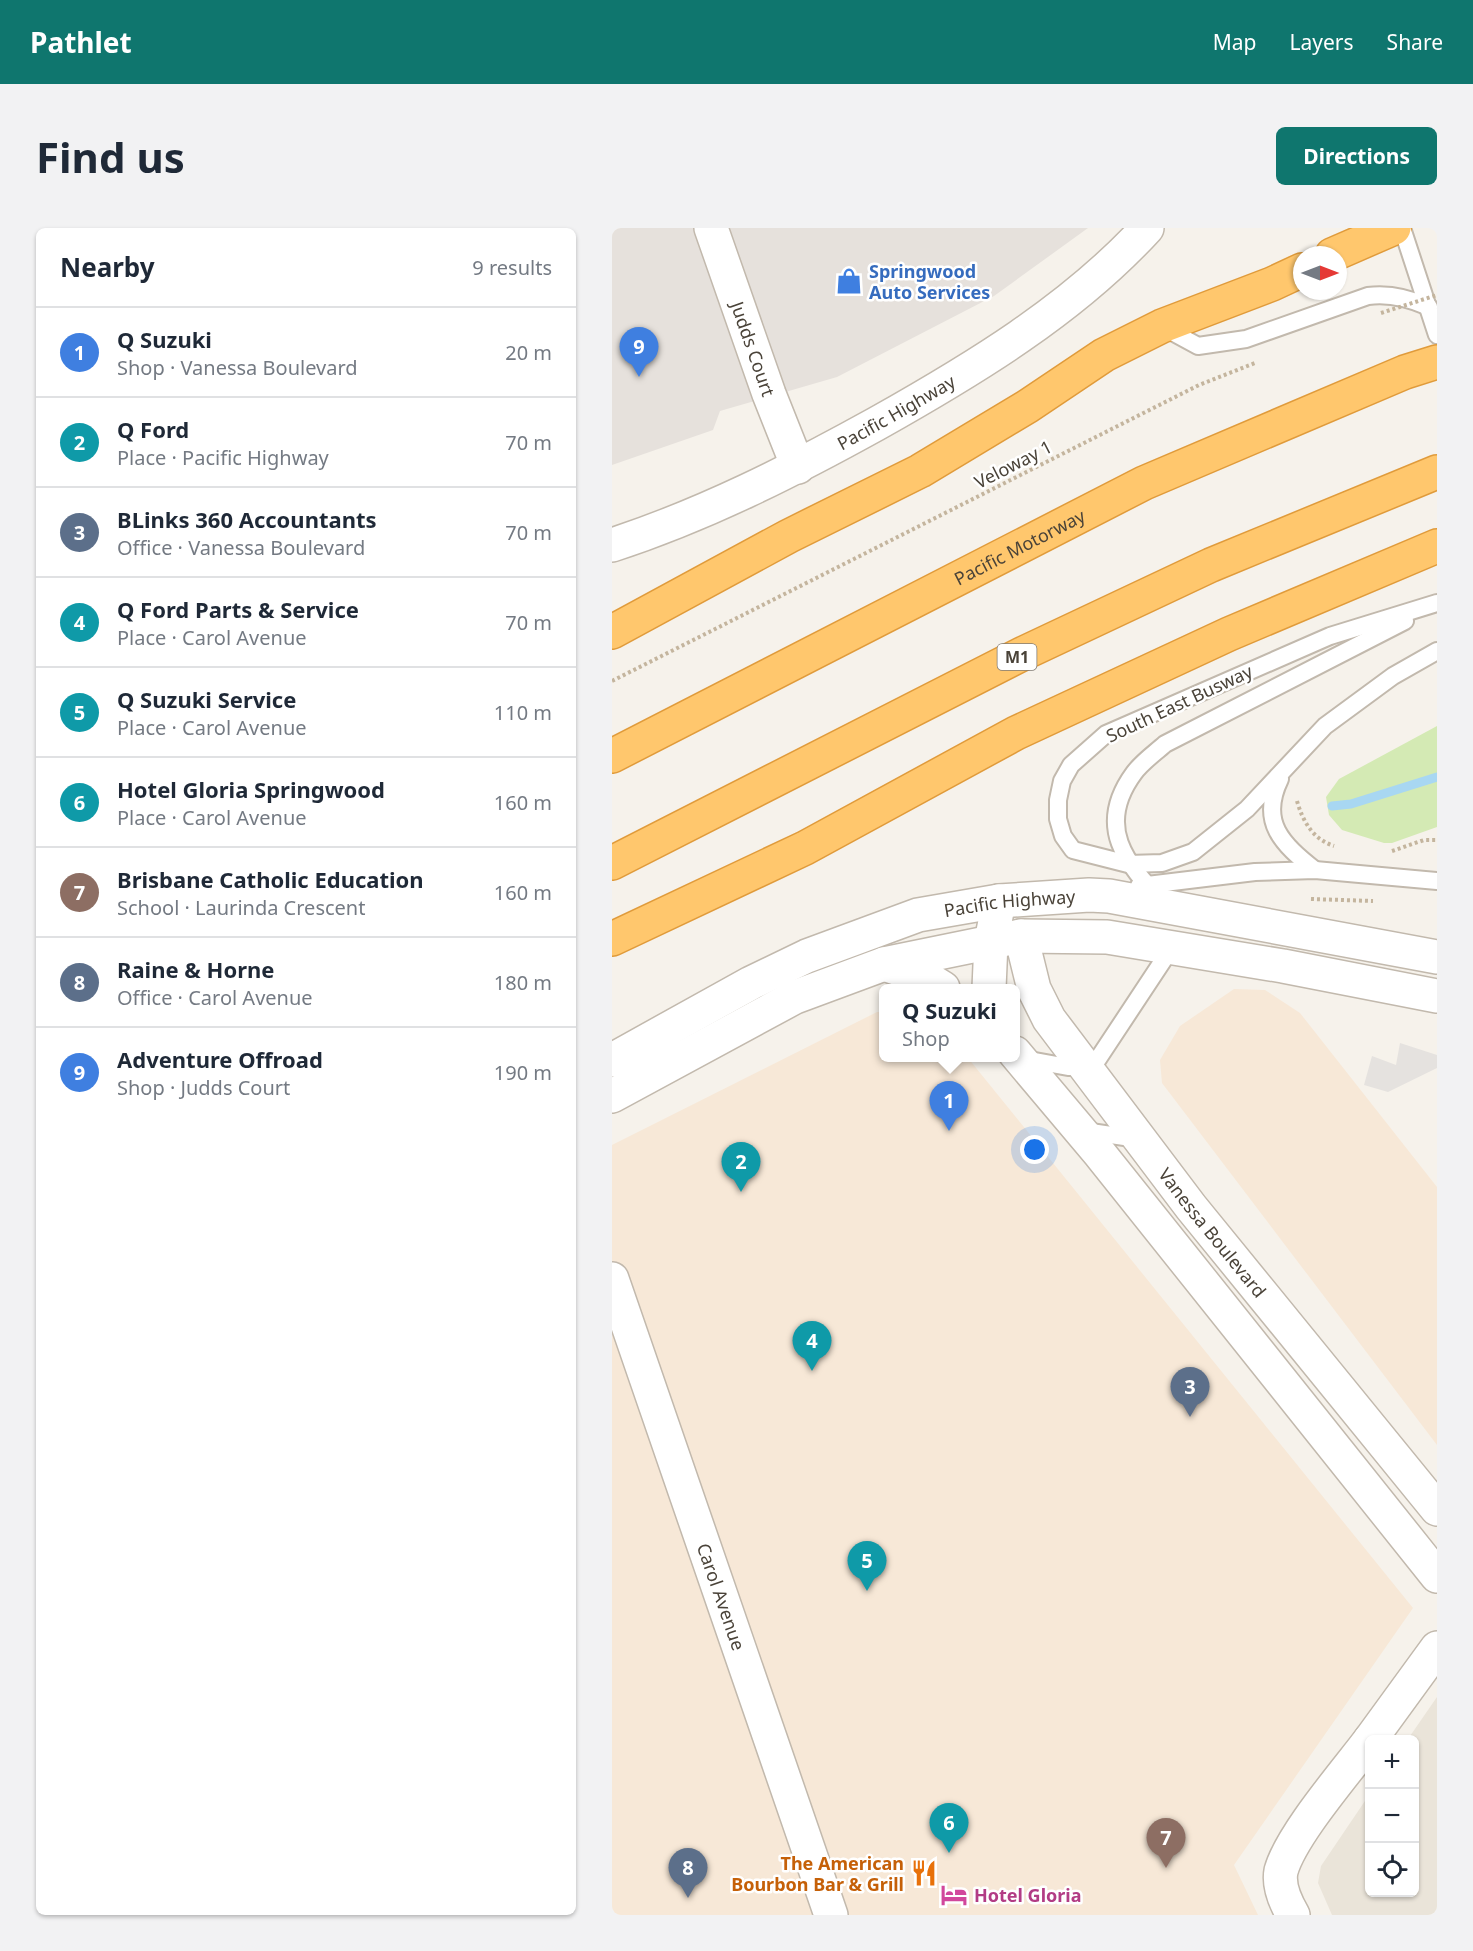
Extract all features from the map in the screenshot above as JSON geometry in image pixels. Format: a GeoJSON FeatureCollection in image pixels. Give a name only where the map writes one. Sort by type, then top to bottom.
{"type":"FeatureCollection","features":[{"type":"Feature","properties":{"kind":"highway"},"geometry":{"type":"LineString","coordinates":[[1347,248],[1394,228]]}},
{"type":"Feature","properties":{"kind":"highway"},"geometry":{"type":"LineString","coordinates":[[612,633],[789,536],[920,471],[1028,406],[1104,355],[1162,326],[1293,274]]}},
{"type":"Feature","properties":{"kind":"highway","name":"Pacific Motorway"},"geometry":{"type":"LineString","coordinates":[[612,756],[1144,483],[1406,372],[1437,362]]}},
{"type":"Feature","properties":{"kind":"highway","name":"M1"},"geometry":{"type":"LineString","coordinates":[[612,863],[1033,649],[1211,565],[1435,473]]}},
{"type":"Feature","properties":{"kind":"highway"},"geometry":{"type":"LineString","coordinates":[[612,939],[805,848],[1016,733],[1229,634],[1437,546]]}},
{"type":"Feature","properties":{"kind":"street","name":"Judds Court"},"geometry":{"type":"LineString","coordinates":[[711,228],[780,423],[798,467]]}},
{"type":"Feature","properties":{"kind":"street","name":"Pacific Highway"},"geometry":{"type":"LineString","coordinates":[[612,545],[667,527],[798,467],[962,374],[1000,349],[1085,285],[1147,228]]}},
{"type":"Feature","properties":{"kind":"street","name":"Pacific Highway"},"geometry":{"type":"LineString","coordinates":[[612,1060],[751,983],[807,956],[918,915],[999,901],[1089,895],[1109,897],[1156,895],[1437,957]]}},
{"type":"Feature","properties":{"kind":"street","name":"Vanessa Boulevard"},"geometry":{"type":"LineString","coordinates":[[999,901],[1006,939],[1049,1019],[1139,1139],[1246,1275],[1437,1509]]}},
{"type":"Feature","properties":{"kind":"street","name":"Pacific Highway"},"geometry":{"type":"LineString","coordinates":[[612,1096],[795,997],[884,964],[1006,939],[1107,937],[1437,996]]}},
{"type":"Feature","properties":{"kind":"street","name":"Vanessa Boulevard"},"geometry":{"type":"LineString","coordinates":[[990,984],[1006,939]]}},
{"type":"Feature","properties":{"kind":"street"},"geometry":{"type":"LineString","coordinates":[[884,964],[936,984]]}},
{"type":"Feature","properties":{"kind":"street"},"geometry":{"type":"LineString","coordinates":[[1020,1059],[1437,1576]]}},
{"type":"Feature","properties":{"kind":"street"},"geometry":{"type":"LineString","coordinates":[[1214,1299],[1246,1275]]}},
{"type":"Feature","properties":{"kind":"street","name":"Carol Avenue"},"geometry":{"type":"LineString","coordinates":[[612,1279],[831,1915]]}},
{"type":"Feature","properties":{"kind":"street"},"geometry":{"type":"LineString","coordinates":[[1374,1735],[1437,1648]]}},
{"type":"Feature","properties":{"kind":"street"},"geometry":{"type":"LineString","coordinates":[[1293,1915],[1284,1899],[1281,1873],[1294,1843],[1365,1747]]}},
{"type":"Feature","properties":{"kind":"lane"},"geometry":{"type":"LineString","coordinates":[[1402,228],[1433,301],[1437,335]]}},
{"type":"Feature","properties":{"kind":"lane"},"geometry":{"type":"LineString","coordinates":[[1162,326],[1198,346],[1246,339],[1368,296],[1387,294],[1433,301]]}},
{"type":"Feature","properties":{"kind":"lane","name":"South East Busway"},"geometry":{"type":"LineString","coordinates":[[1156,895],[1128,864],[1118,836],[1116,805],[1135,771],[1165,744],[1340,656],[1436,604]]}},
{"type":"Feature","properties":{"kind":"lane","name":"South East Busway"},"geometry":{"type":"LineString","coordinates":[[1436,604],[1330,636],[1106,734],[1071,765],[1062,782],[1058,800],[1058,819],[1063,836],[1073,850],[1128,864],[1162,862],[1193,852],[1247,809],[1325,726],[1393,676],[1437,651]]}},
{"type":"Feature","properties":{"kind":"lane","name":"South East Busway"},"geometry":{"type":"LineString","coordinates":[[1286,765],[1271,796],[1276,830],[1290,850],[1315,870]]}},
{"type":"Feature","properties":{"kind":"lane"},"geometry":{"type":"LineString","coordinates":[[1156,895],[1255,872],[1315,870],[1437,881]]}},
{"type":"Feature","properties":{"kind":"lane"},"geometry":{"type":"LineString","coordinates":[[1020,1056],[1068,1067],[1086,1067],[1098,1059],[1172,947]]}},
{"type":"Feature","properties":{"kind":"lane"},"geometry":{"type":"LineString","coordinates":[[1079,1130],[1139,1139]]}},
{"type":"Feature","properties":{"kind":"path"},"geometry":{"type":"LineString","coordinates":[[1371,318],[1381,313],[1433,301]]}},
{"type":"Feature","properties":{"kind":"path","name":"Veloway 1"},"geometry":{"type":"LineString","coordinates":[[612,681],[1199,385],[1263,360]]}},
{"type":"Feature","properties":{"kind":"path"},"geometry":{"type":"LineString","coordinates":[[1297,794],[1301,814],[1314,836],[1336,847]]}},
{"type":"Feature","properties":{"kind":"path"},"geometry":{"type":"LineString","coordinates":[[1388,852],[1424,840],[1437,840]]}},
{"type":"Feature","properties":{"kind":"path"},"geometry":{"type":"LineString","coordinates":[[1309,899],[1379,901]]}},
{"type":"Feature","properties":{"kind":"shaded area"},"geometry":{"type":"Polygon","coordinates":[[[612,228],[1088,228],[994,296],[837,377],[720,411],[713,430],[612,465],[612,228]]]}},
{"type":"Feature","properties":{"kind":"shaded area"},"geometry":{"type":"Polygon","coordinates":[[[1234,989],[1265,990],[1300,1013],[1437,1187],[1437,1445],[1162,1083],[1160,1060],[1180,1026],[1234,989]]]}},
{"type":"Feature","properties":{"kind":"shaded area"},"geometry":{"type":"Polygon","coordinates":[[[877,1012],[879,1012],[879,1062],[971,1062],[1413,1608],[1234,1865],[1258,1915],[612,1915],[612,1145],[877,1012]]]}},
{"type":"Feature","properties":{"kind":"shaded area"},"geometry":{"type":"Polygon","coordinates":[[[1400,1043],[1437,1055],[1437,1068],[1388,1092],[1364,1085],[1372,1056],[1396,1065],[1400,1043]]]}},
{"type":"Feature","properties":{"kind":"shaded area"},"geometry":{"type":"Polygon","coordinates":[[[1437,1697],[1437,1915],[1332,1915],[1318,1883],[1321,1866],[1365,1801],[1365,1897],[1419,1897],[1419,1735],[1411,1735],[1437,1697]]]}},
{"type":"Feature","properties":{"kind":"green space"},"geometry":{"type":"Polygon","coordinates":[[[1437,726],[1437,827],[1392,843],[1384,843],[1342,830],[1329,815],[1326,797],[1339,779],[1437,726]]]}},
{"type":"Feature","properties":{"kind":"waterway"},"geometry":{"type":"LineString","coordinates":[[1332,806],[1351,804],[1437,777]]}},
{"type":"Feature","properties":{"kind":"place","name":"Springwood Auto Services"},"geometry":{"type":"Point","coordinates":[849,281]}},
{"type":"Feature","properties":{"kind":"place","name":"Adventure Offroad"},"geometry":{"type":"Point","coordinates":[639,377]}},
{"type":"Feature","properties":{"kind":"place","name":"Q Suzuki"},"geometry":{"type":"Point","coordinates":[949,1131]}},
{"type":"Feature","properties":{"kind":"place","name":"Q Ford"},"geometry":{"type":"Point","coordinates":[741,1192]}},
{"type":"Feature","properties":{"kind":"place","name":"Q Ford Parts & Service"},"geometry":{"type":"Point","coordinates":[812,1371]}},
{"type":"Feature","properties":{"kind":"place","name":"BLinks 360 Accountants"},"geometry":{"type":"Point","coordinates":[1190,1417]}},
{"type":"Feature","properties":{"kind":"place","name":"Q Suzuki Service"},"geometry":{"type":"Point","coordinates":[867,1591]}},
{"type":"Feature","properties":{"kind":"place","name":"Hotel Gloria Springwood"},"geometry":{"type":"Point","coordinates":[949,1853]}},
{"type":"Feature","properties":{"kind":"place","name":"Brisbane Catholic Education"},"geometry":{"type":"Point","coordinates":[1166,1868]}},
{"type":"Feature","properties":{"kind":"place","name":"The American Bourbon Bar & Grill"},"geometry":{"type":"Point","coordinates":[924,1873]}},
{"type":"Feature","properties":{"kind":"place","name":"Hotel Gloria"},"geometry":{"type":"Point","coordinates":[954,1895]}},
{"type":"Feature","properties":{"kind":"place","name":"Raine & Horne"},"geometry":{"type":"Point","coordinates":[688,1898]}}]}
